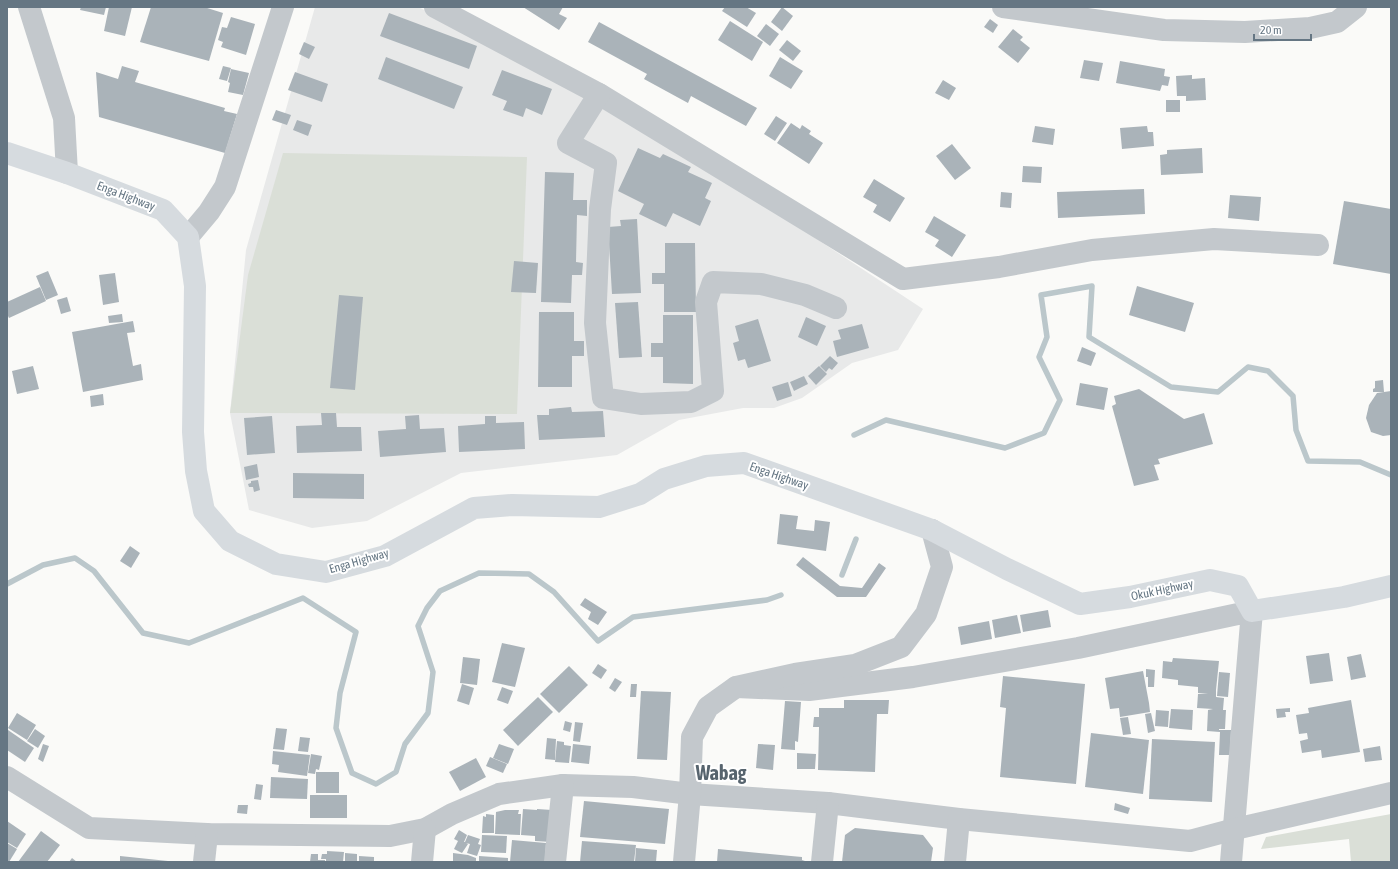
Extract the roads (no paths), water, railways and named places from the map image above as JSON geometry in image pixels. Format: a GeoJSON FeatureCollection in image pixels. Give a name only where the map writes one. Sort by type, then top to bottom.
{"type":"FeatureCollection","features":[{"type":"Feature","properties":{"kind":"main road","name":"Enga Highway"},"geometry":{"type":"LineString","coordinates":[[7,153],[67,173],[163,210],[188,237],[195,286],[193,432],[196,471],[204,511],[230,541],[276,564],[326,572],[385,556],[474,508],[512,505],[599,507],[640,494],[664,479],[678,474],[706,466],[744,463],[932,530]]}},
{"type":"Feature","properties":{"kind":"main road","name":"Okuk Highway"},"geometry":{"type":"LineString","coordinates":[[932,530],[1007,569],[1080,604],[1130,597],[1210,580],[1238,586],[1252,611]]}},
{"type":"Feature","properties":{"kind":"main road"},"geometry":{"type":"LineString","coordinates":[[1252,611],[1344,597],[1391,586]]}},
{"type":"Feature","properties":{"kind":"street"},"geometry":{"type":"LineString","coordinates":[[29,7],[64,118],[67,173]]}},
{"type":"Feature","properties":{"kind":"street"},"geometry":{"type":"LineString","coordinates":[[188,237],[209,212],[225,186],[283,7]]}},
{"type":"Feature","properties":{"kind":"street"},"geometry":{"type":"LineString","coordinates":[[435,7],[599,94],[903,279],[999,268],[1092,250],[1214,240],[1318,245]]}},
{"type":"Feature","properties":{"kind":"street"},"geometry":{"type":"LineString","coordinates":[[1003,7],[1164,30],[1245,32],[1310,28],[1337,22],[1356,7]]}},
{"type":"Feature","properties":{"kind":"street"},"geometry":{"type":"LineString","coordinates":[[599,94],[568,143],[606,163],[600,209],[595,323],[603,398],[641,404],[691,402],[712,392],[706,302],[713,282],[761,284],[805,295],[836,308]]}},
{"type":"Feature","properties":{"kind":"street"},"geometry":{"type":"LineString","coordinates":[[684,862],[690,794],[692,737],[708,707],[736,687],[795,674],[855,665],[901,647],[926,614],[942,567],[932,530]]}},
{"type":"Feature","properties":{"kind":"street"},"geometry":{"type":"LineString","coordinates":[[736,687],[809,690],[913,676],[1078,648],[1252,611],[1235,829],[1231,862]]}},
{"type":"Feature","properties":{"kind":"street"},"geometry":{"type":"LineString","coordinates":[[7,777],[89,828],[207,834],[390,836],[425,830],[452,814],[499,794],[563,785],[633,787],[690,794],[828,803],[959,819],[1190,842],[1235,829],[1391,793]]}},
{"type":"Feature","properties":{"kind":"street"},"geometry":{"type":"LineString","coordinates":[[555,862],[563,785]]}},
{"type":"Feature","properties":{"kind":"street"},"geometry":{"type":"LineString","coordinates":[[822,862],[828,803]]}},
{"type":"Feature","properties":{"kind":"street"},"geometry":{"type":"LineString","coordinates":[[955,862],[959,819]]}},
{"type":"Feature","properties":{"kind":"street"},"geometry":{"type":"LineString","coordinates":[[422,862],[425,830]]}},
{"type":"Feature","properties":{"kind":"street"},"geometry":{"type":"LineString","coordinates":[[204,862],[207,834]]}},
{"type":"Feature","properties":{"kind":"waterway"},"geometry":{"type":"LineString","coordinates":[[854,435],[886,420],[1005,448],[1044,433],[1060,400],[1039,357],[1047,337],[1041,295],[1092,286],[1089,337],[1171,387],[1218,392],[1248,367],[1268,371],[1293,396],[1296,430],[1308,461],[1360,462],[1391,475]]}},
{"type":"Feature","properties":{"kind":"waterway"},"geometry":{"type":"LineString","coordinates":[[842,575],[856,539]]}},
{"type":"Feature","properties":{"kind":"waterway"},"geometry":{"type":"LineString","coordinates":[[7,584],[43,565],[75,558],[94,571],[143,633],[189,643],[303,598],[356,632],[340,693],[336,728],[352,773],[376,784],[396,772],[405,744],[428,713],[433,672],[418,626],[427,608],[440,591],[479,573],[529,574],[554,592],[598,641],[633,617],[767,600],[781,595]]}},
{"type":"Feature","properties":{"kind":"district","name":"Wabag"},"geometry":{"type":"Point","coordinates":[721,772]}}]}
